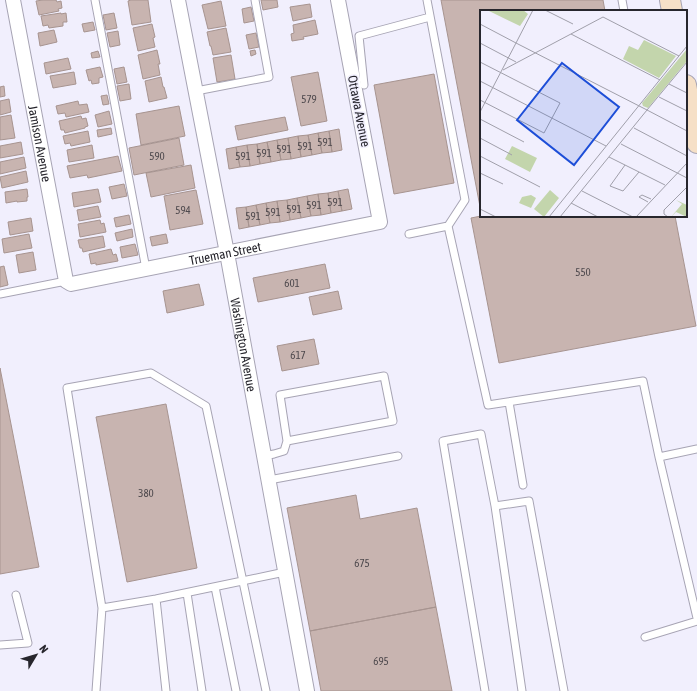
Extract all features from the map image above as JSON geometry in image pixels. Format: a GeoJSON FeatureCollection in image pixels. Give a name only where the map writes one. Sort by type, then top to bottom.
{"type":"FeatureCollection","features":[{"type":"Feature","properties":{"kind":"main road"},"geometry":{"type":"LineString","coordinates":[[670,0],[672,10]]}},
{"type":"Feature","properties":{"kind":"main road"},"geometry":{"type":"LineString","coordinates":[[687,90],[697,143]]}},
{"type":"Feature","properties":{"kind":"street","name":"Jamison Avenue"},"geometry":{"type":"LineString","coordinates":[[13,0],[69,282]]}},
{"type":"Feature","properties":{"kind":"street","name":"Washington Avenue"},"geometry":{"type":"LineString","coordinates":[[178,0],[227,253],[307,691]]}},
{"type":"Feature","properties":{"kind":"street","name":"Ottawa Avenue"},"geometry":{"type":"LineString","coordinates":[[338,0],[380,222]]}},
{"type":"Feature","properties":{"kind":"street","name":"Trueman Street"},"geometry":{"type":"LineString","coordinates":[[69,282],[146,269],[380,222]]}},
{"type":"Feature","properties":{"kind":"lane"},"geometry":{"type":"LineString","coordinates":[[95,0],[146,269]]}},
{"type":"Feature","properties":{"kind":"lane"},"geometry":{"type":"LineString","coordinates":[[196,91],[269,77],[255,0]]}},
{"type":"Feature","properties":{"kind":"lane"},"geometry":{"type":"LineString","coordinates":[[409,234],[448,226],[465,200],[427,0]]}},
{"type":"Feature","properties":{"kind":"lane"},"geometry":{"type":"LineString","coordinates":[[622,0],[624,10]]}},
{"type":"Feature","properties":{"kind":"lane"},"geometry":{"type":"LineString","coordinates":[[364,85],[359,36],[430,17]]}},
{"type":"Feature","properties":{"kind":"lane"},"geometry":{"type":"LineString","coordinates":[[448,226],[488,405],[643,382],[697,618]]}},
{"type":"Feature","properties":{"kind":"lane"},"geometry":{"type":"LineString","coordinates":[[0,294],[69,282]]}},
{"type":"Feature","properties":{"kind":"lane"},"geometry":{"type":"LineString","coordinates":[[96,691],[102,608],[67,388],[151,373],[206,406],[266,691]]}},
{"type":"Feature","properties":{"kind":"lane"},"geometry":{"type":"LineString","coordinates":[[264,456],[284,451],[287,441],[280,395],[384,376],[393,421],[287,441]]}},
{"type":"Feature","properties":{"kind":"lane"},"geometry":{"type":"LineString","coordinates":[[509,402],[523,485]]}},
{"type":"Feature","properties":{"kind":"lane"},"geometry":{"type":"LineString","coordinates":[[485,691],[443,441],[481,434],[495,506],[522,691]]}},
{"type":"Feature","properties":{"kind":"lane"},"geometry":{"type":"LineString","coordinates":[[659,456],[697,448]]}},
{"type":"Feature","properties":{"kind":"lane"},"geometry":{"type":"LineString","coordinates":[[269,480],[398,456]]}},
{"type":"Feature","properties":{"kind":"lane"},"geometry":{"type":"LineString","coordinates":[[495,506],[529,501],[564,691]]}},
{"type":"Feature","properties":{"kind":"lane"},"geometry":{"type":"LineString","coordinates":[[102,608],[156,599],[285,572]]}},
{"type":"Feature","properties":{"kind":"lane"},"geometry":{"type":"LineString","coordinates":[[215,587],[236,691]]}},
{"type":"Feature","properties":{"kind":"lane"},"geometry":{"type":"LineString","coordinates":[[187,592],[202,691]]}},
{"type":"Feature","properties":{"kind":"lane"},"geometry":{"type":"LineString","coordinates":[[0,646],[28,643],[16,595]]}},
{"type":"Feature","properties":{"kind":"lane"},"geometry":{"type":"LineString","coordinates":[[156,599],[166,691]]}},
{"type":"Feature","properties":{"kind":"lane"},"geometry":{"type":"LineString","coordinates":[[645,637],[697,621]]}},
{"type":"Feature","properties":{"kind":"building"},"geometry":{"type":"Polygon","coordinates":[[[56,0],[57,2],[61,1],[62,8],[58,9],[59,11],[39,15],[36,1],[56,0]]]}},
{"type":"Feature","properties":{"kind":"building"},"geometry":{"type":"Polygon","coordinates":[[[148,0],[151,22],[132,25],[128,1],[148,0]]]}},
{"type":"Feature","properties":{"kind":"building"},"geometry":{"type":"Polygon","coordinates":[[[261,0],[277,0],[278,7],[263,10],[261,0]]]}},
{"type":"Feature","properties":{"kind":"building"},"geometry":{"type":"Polygon","coordinates":[[[441,0],[603,0],[605,10],[480,10],[480,207],[441,0]]]}},
{"type":"Feature","properties":{"kind":"building"},"geometry":{"type":"Polygon","coordinates":[[[221,1],[226,26],[208,29],[202,5],[221,1]]]}},
{"type":"Feature","properties":{"kind":"building"},"geometry":{"type":"Polygon","coordinates":[[[310,4],[312,17],[293,21],[290,7],[310,4]]]}},
{"type":"Feature","properties":{"kind":"building"},"geometry":{"type":"Polygon","coordinates":[[[251,7],[254,21],[244,23],[242,9],[251,7]]]}},
{"type":"Feature","properties":{"kind":"building"},"geometry":{"type":"Polygon","coordinates":[[[66,13],[67,22],[63,22],[63,26],[49,28],[48,25],[43,26],[41,16],[66,13]]]}},
{"type":"Feature","properties":{"kind":"building"},"geometry":{"type":"Polygon","coordinates":[[[114,13],[117,28],[106,30],[103,15],[114,13]]]}},
{"type":"Feature","properties":{"kind":"building"},"geometry":{"type":"Polygon","coordinates":[[[315,20],[318,34],[292,41],[291,34],[294,33],[293,25],[315,20]]]}},
{"type":"Feature","properties":{"kind":"building"},"geometry":{"type":"Polygon","coordinates":[[[93,22],[95,30],[84,32],[82,24],[93,22]]]}},
{"type":"Feature","properties":{"kind":"building"},"geometry":{"type":"Polygon","coordinates":[[[152,24],[155,37],[153,38],[155,47],[138,51],[133,28],[152,24]]]}},
{"type":"Feature","properties":{"kind":"building"},"geometry":{"type":"Polygon","coordinates":[[[226,28],[231,52],[213,55],[207,32],[226,28]]]}},
{"type":"Feature","properties":{"kind":"building"},"geometry":{"type":"Polygon","coordinates":[[[54,30],[57,42],[40,46],[38,33],[54,30]]]}},
{"type":"Feature","properties":{"kind":"building"},"geometry":{"type":"Polygon","coordinates":[[[118,31],[120,45],[110,47],[107,33],[118,31]]]}},
{"type":"Feature","properties":{"kind":"building"},"geometry":{"type":"Polygon","coordinates":[[[256,33],[259,47],[249,49],[246,35],[256,33]]]}},
{"type":"Feature","properties":{"kind":"building"},"geometry":{"type":"Polygon","coordinates":[[[157,50],[160,64],[158,64],[160,75],[143,79],[138,55],[157,50]]]}},
{"type":"Feature","properties":{"kind":"building"},"geometry":{"type":"Polygon","coordinates":[[[255,50],[256,54],[251,56],[250,51],[255,50]]]}},
{"type":"Feature","properties":{"kind":"building"},"geometry":{"type":"Polygon","coordinates":[[[98,51],[100,57],[92,58],[91,53],[98,51]]]}},
{"type":"Feature","properties":{"kind":"building"},"geometry":{"type":"Polygon","coordinates":[[[231,55],[235,79],[217,82],[213,58],[231,55]]]}},
{"type":"Feature","properties":{"kind":"building"},"geometry":{"type":"Polygon","coordinates":[[[68,58],[71,69],[46,74],[44,63],[68,58]]]}},
{"type":"Feature","properties":{"kind":"building"},"geometry":{"type":"Polygon","coordinates":[[[100,67],[103,77],[99,78],[99,83],[92,84],[91,80],[89,81],[86,70],[100,67]]]}},
{"type":"Feature","properties":{"kind":"building"},"geometry":{"type":"Polygon","coordinates":[[[124,67],[127,82],[117,84],[114,69],[124,67]]]}},
{"type":"Feature","properties":{"kind":"building"},"geometry":{"type":"Polygon","coordinates":[[[74,72],[76,84],[53,88],[50,76],[74,72]]]}},
{"type":"Feature","properties":{"kind":"building"},"geometry":{"type":"Polygon","coordinates":[[[318,72],[327,121],[301,126],[291,77],[318,72]]]}},
{"type":"Feature","properties":{"kind":"building"},"geometry":{"type":"Polygon","coordinates":[[[434,74],[454,183],[394,194],[374,85],[434,74]]]}},
{"type":"Feature","properties":{"kind":"building"},"geometry":{"type":"Polygon","coordinates":[[[161,77],[167,98],[149,102],[145,81],[161,77]]]}},
{"type":"Feature","properties":{"kind":"building"},"geometry":{"type":"Polygon","coordinates":[[[129,84],[131,99],[120,101],[117,86],[129,84]]]}},
{"type":"Feature","properties":{"kind":"building"},"geometry":{"type":"Polygon","coordinates":[[[4,86],[5,96],[0,97],[0,87],[4,86]]]}},
{"type":"Feature","properties":{"kind":"building"},"geometry":{"type":"Polygon","coordinates":[[[107,95],[109,104],[103,105],[101,96],[107,95]]]}},
{"type":"Feature","properties":{"kind":"building"},"geometry":{"type":"Polygon","coordinates":[[[9,99],[11,112],[0,115],[0,101],[9,99]]]}},
{"type":"Feature","properties":{"kind":"building"},"geometry":{"type":"Polygon","coordinates":[[[78,101],[79,105],[87,104],[89,112],[66,117],[65,113],[58,114],[56,106],[78,101]]]}},
{"type":"Feature","properties":{"kind":"building"},"geometry":{"type":"Polygon","coordinates":[[[179,106],[185,136],[141,145],[136,114],[179,106]]]}},
{"type":"Feature","properties":{"kind":"building"},"geometry":{"type":"Polygon","coordinates":[[[109,111],[112,124],[98,127],[95,115],[109,111]]]}},
{"type":"Feature","properties":{"kind":"building"},"geometry":{"type":"Polygon","coordinates":[[[11,115],[15,138],[0,140],[0,117],[11,115]]]}},
{"type":"Feature","properties":{"kind":"building"},"geometry":{"type":"Polygon","coordinates":[[[81,116],[82,119],[86,118],[88,126],[65,133],[64,130],[61,130],[59,121],[81,116]]]}},
{"type":"Feature","properties":{"kind":"building"},"geometry":{"type":"Polygon","coordinates":[[[285,117],[288,130],[238,140],[235,126],[285,117]]]}},
{"type":"Feature","properties":{"kind":"building"},"geometry":{"type":"Polygon","coordinates":[[[111,128],[112,134],[98,137],[97,130],[111,128]]]}},
{"type":"Feature","properties":{"kind":"building"},"geometry":{"type":"Polygon","coordinates":[[[339,129],[342,150],[332,152],[329,131],[339,129]]]}},
{"type":"Feature","properties":{"kind":"building"},"geometry":{"type":"Polygon","coordinates":[[[88,131],[90,142],[71,146],[70,143],[65,144],[63,136],[88,131]]]}},
{"type":"Feature","properties":{"kind":"building"},"geometry":{"type":"Polygon","coordinates":[[[329,131],[332,152],[322,153],[318,133],[329,131]]]}},
{"type":"Feature","properties":{"kind":"building"},"geometry":{"type":"Polygon","coordinates":[[[318,133],[322,153],[312,155],[308,135],[318,133]]]}},
{"type":"Feature","properties":{"kind":"building"},"geometry":{"type":"Polygon","coordinates":[[[308,135],[312,155],[301,157],[298,136],[308,135]]]}},
{"type":"Feature","properties":{"kind":"building"},"geometry":{"type":"Polygon","coordinates":[[[298,136],[301,157],[291,159],[288,138],[298,136]]]}},
{"type":"Feature","properties":{"kind":"building"},"geometry":{"type":"Polygon","coordinates":[[[179,138],[184,165],[134,175],[129,148],[179,138]]]}},
{"type":"Feature","properties":{"kind":"building"},"geometry":{"type":"Polygon","coordinates":[[[288,138],[291,159],[281,160],[277,140],[288,138]]]}},
{"type":"Feature","properties":{"kind":"building"},"geometry":{"type":"Polygon","coordinates":[[[277,140],[281,160],[271,162],[267,142],[277,140]]]}},
{"type":"Feature","properties":{"kind":"building"},"geometry":{"type":"Polygon","coordinates":[[[21,142],[23,154],[0,158],[0,146],[21,142]]]}},
{"type":"Feature","properties":{"kind":"building"},"geometry":{"type":"Polygon","coordinates":[[[267,142],[271,162],[260,164],[257,144],[267,142]]]}},
{"type":"Feature","properties":{"kind":"building"},"geometry":{"type":"Polygon","coordinates":[[[257,144],[260,164],[250,166],[247,145],[257,144]]]}},
{"type":"Feature","properties":{"kind":"building"},"geometry":{"type":"Polygon","coordinates":[[[92,145],[94,158],[69,162],[67,150],[92,145]]]}},
{"type":"Feature","properties":{"kind":"building"},"geometry":{"type":"Polygon","coordinates":[[[247,145],[250,166],[240,167],[236,147],[247,145]]]}},
{"type":"Feature","properties":{"kind":"building"},"geometry":{"type":"Polygon","coordinates":[[[236,147],[240,167],[229,169],[226,149],[236,147]]]}},
{"type":"Feature","properties":{"kind":"building"},"geometry":{"type":"Polygon","coordinates":[[[118,156],[122,171],[88,178],[87,175],[70,178],[67,166],[118,156]]]}},
{"type":"Feature","properties":{"kind":"building"},"geometry":{"type":"Polygon","coordinates":[[[24,157],[26,168],[0,174],[0,162],[24,157]]]}},
{"type":"Feature","properties":{"kind":"building"},"geometry":{"type":"Polygon","coordinates":[[[191,165],[195,188],[151,197],[146,173],[191,165]]]}},
{"type":"Feature","properties":{"kind":"building"},"geometry":{"type":"Polygon","coordinates":[[[26,171],[28,182],[2,188],[0,177],[26,171]]]}},
{"type":"Feature","properties":{"kind":"building"},"geometry":{"type":"Polygon","coordinates":[[[124,184],[127,196],[112,199],[109,187],[124,184]]]}},
{"type":"Feature","properties":{"kind":"building"},"geometry":{"type":"Polygon","coordinates":[[[27,189],[27,201],[6,203],[5,192],[27,189]]]}},
{"type":"Feature","properties":{"kind":"building"},"geometry":{"type":"Polygon","coordinates":[[[98,189],[101,202],[74,207],[72,193],[98,189]]]}},
{"type":"Feature","properties":{"kind":"building"},"geometry":{"type":"Polygon","coordinates":[[[348,189],[352,209],[342,211],[338,191],[348,189]]]}},
{"type":"Feature","properties":{"kind":"building"},"geometry":{"type":"Polygon","coordinates":[[[196,190],[203,224],[170,230],[164,196],[196,190]]]}},
{"type":"Feature","properties":{"kind":"building"},"geometry":{"type":"Polygon","coordinates":[[[338,191],[342,211],[331,213],[328,193],[338,191]]]}},
{"type":"Feature","properties":{"kind":"building"},"geometry":{"type":"Polygon","coordinates":[[[328,193],[331,213],[321,215],[318,194],[328,193]]]}},
{"type":"Feature","properties":{"kind":"building"},"geometry":{"type":"Polygon","coordinates":[[[318,194],[321,215],[311,216],[307,196],[318,194]]]}},
{"type":"Feature","properties":{"kind":"building"},"geometry":{"type":"Polygon","coordinates":[[[307,196],[311,216],[301,218],[297,198],[307,196]]]}},
{"type":"Feature","properties":{"kind":"building"},"geometry":{"type":"Polygon","coordinates":[[[297,198],[301,218],[290,220],[287,200],[297,198]]]}},
{"type":"Feature","properties":{"kind":"building"},"geometry":{"type":"Polygon","coordinates":[[[287,200],[290,220],[280,222],[277,201],[287,200]]]}},
{"type":"Feature","properties":{"kind":"building"},"geometry":{"type":"Polygon","coordinates":[[[277,201],[280,222],[270,223],[266,203],[277,201]]]}},
{"type":"Feature","properties":{"kind":"building"},"geometry":{"type":"Polygon","coordinates":[[[266,203],[270,223],[260,225],[256,205],[266,203]]]}},
{"type":"Feature","properties":{"kind":"building"},"geometry":{"type":"Polygon","coordinates":[[[256,205],[260,225],[249,227],[246,207],[256,205]]]}},
{"type":"Feature","properties":{"kind":"building"},"geometry":{"type":"Polygon","coordinates":[[[98,206],[101,217],[79,221],[77,210],[98,206]]]}},
{"type":"Feature","properties":{"kind":"building"},"geometry":{"type":"Polygon","coordinates":[[[246,207],[249,227],[239,229],[236,208],[246,207]]]}},
{"type":"Feature","properties":{"kind":"building"},"geometry":{"type":"Polygon","coordinates":[[[129,215],[131,224],[116,227],[114,218],[129,215]]]}},
{"type":"Feature","properties":{"kind":"building"},"geometry":{"type":"Polygon","coordinates":[[[480,216],[675,217],[696,326],[499,363],[471,218],[480,216]]]}},
{"type":"Feature","properties":{"kind":"building"},"geometry":{"type":"Polygon","coordinates":[[[31,218],[33,231],[10,235],[8,222],[31,218]]]}},
{"type":"Feature","properties":{"kind":"building"},"geometry":{"type":"Polygon","coordinates":[[[100,220],[101,224],[104,223],[106,232],[80,237],[78,224],[100,220]]]}},
{"type":"Feature","properties":{"kind":"building"},"geometry":{"type":"Polygon","coordinates":[[[132,229],[133,237],[117,241],[115,233],[132,229]]]}},
{"type":"Feature","properties":{"kind":"building"},"geometry":{"type":"Polygon","coordinates":[[[29,234],[32,248],[4,253],[2,239],[29,234]]]}},
{"type":"Feature","properties":{"kind":"building"},"geometry":{"type":"Polygon","coordinates":[[[166,234],[168,243],[152,246],[150,237],[166,234]]]}},
{"type":"Feature","properties":{"kind":"building"},"geometry":{"type":"Polygon","coordinates":[[[103,236],[105,247],[83,252],[82,248],[80,248],[78,240],[103,236]]]}},
{"type":"Feature","properties":{"kind":"building"},"geometry":{"type":"Polygon","coordinates":[[[135,244],[138,255],[122,258],[120,247],[135,244]]]}},
{"type":"Feature","properties":{"kind":"building"},"geometry":{"type":"Polygon","coordinates":[[[111,249],[113,255],[116,254],[118,261],[96,265],[96,263],[91,264],[89,254],[111,249]]]}},
{"type":"Feature","properties":{"kind":"building"},"geometry":{"type":"Polygon","coordinates":[[[33,252],[36,270],[19,273],[16,255],[33,252]]]}},
{"type":"Feature","properties":{"kind":"building"},"geometry":{"type":"Polygon","coordinates":[[[325,264],[330,288],[258,302],[253,278],[325,264]]]}},
{"type":"Feature","properties":{"kind":"building"},"geometry":{"type":"Polygon","coordinates":[[[4,266],[8,285],[0,287],[0,267],[4,266]]]}},
{"type":"Feature","properties":{"kind":"building"},"geometry":{"type":"Polygon","coordinates":[[[199,284],[204,305],[167,313],[163,291],[199,284]]]}},
{"type":"Feature","properties":{"kind":"building"},"geometry":{"type":"Polygon","coordinates":[[[338,291],[342,309],[313,315],[309,297],[338,291]]]}},
{"type":"Feature","properties":{"kind":"building"},"geometry":{"type":"Polygon","coordinates":[[[314,339],[319,364],[282,371],[277,346],[314,339]]]}},
{"type":"Feature","properties":{"kind":"building"},"geometry":{"type":"Polygon","coordinates":[[[0,368],[39,567],[0,574],[0,368]]]}},
{"type":"Feature","properties":{"kind":"building"},"geometry":{"type":"Polygon","coordinates":[[[166,404],[197,568],[127,582],[96,417],[166,404]]]}},
{"type":"Feature","properties":{"kind":"building"},"geometry":{"type":"Polygon","coordinates":[[[356,495],[360,519],[417,508],[436,607],[310,631],[287,508],[356,495]]]}},
{"type":"Feature","properties":{"kind":"building"},"geometry":{"type":"Polygon","coordinates":[[[436,607],[452,691],[321,691],[310,631],[436,607]]]}}]}
